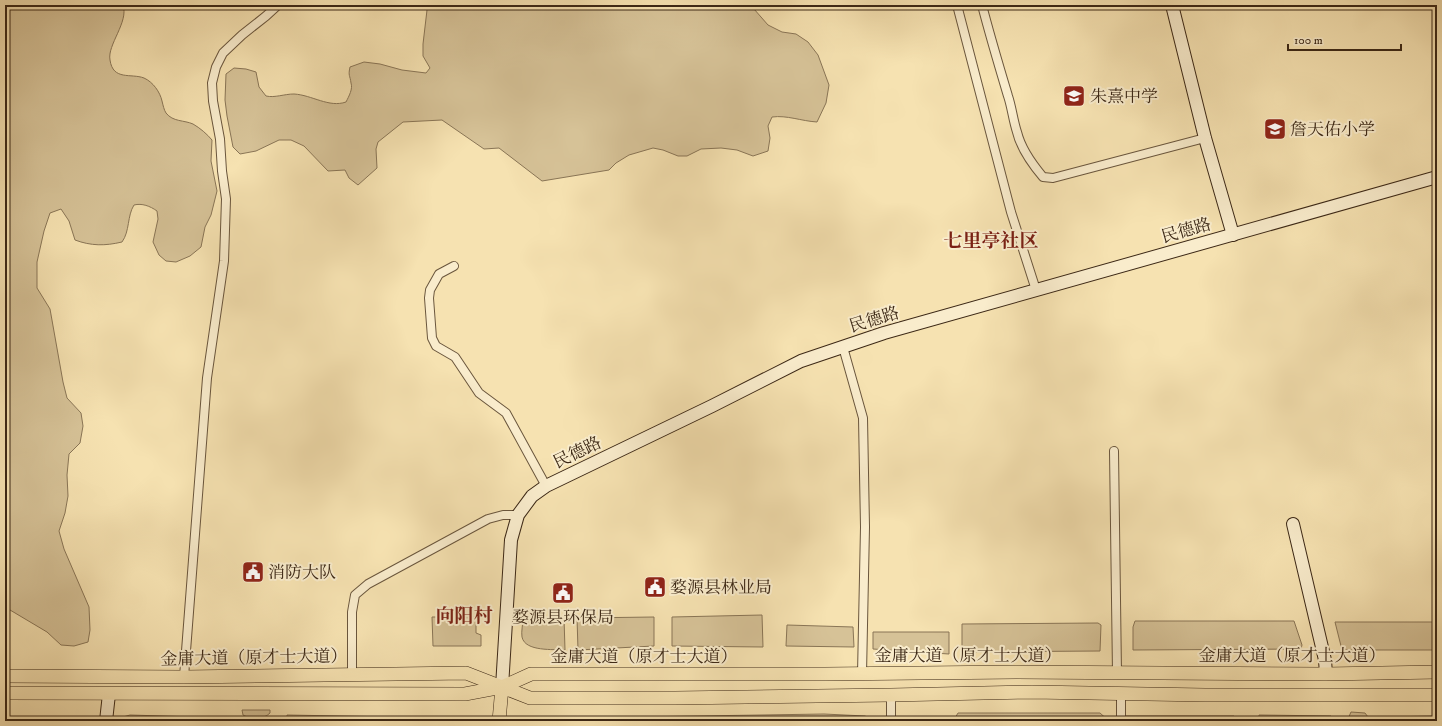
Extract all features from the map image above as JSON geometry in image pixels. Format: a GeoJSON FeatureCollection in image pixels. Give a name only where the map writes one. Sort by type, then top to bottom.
{"type":"FeatureCollection","features":[{"type":"Feature","properties":{"kind":"main road","name":"金庸大道（原才士大道）"},"geometry":{"type":"LineString","coordinates":[[5,693],[465,694],[502,687],[531,674],[1117,672],[1326,674],[1437,672]]}},
{"type":"Feature","properties":{"kind":"main road","name":"金庸大道（原才士大道）"},"geometry":{"type":"LineString","coordinates":[[5,676],[184,677],[466,673],[530,698],[675,698],[1032,692],[1205,695],[1437,695]]}},
{"type":"Feature","properties":{"kind":"main road"},"geometry":{"type":"LineString","coordinates":[[499,721],[502,687]]}},
{"type":"Feature","properties":{"kind":"street"},"geometry":{"type":"LineString","coordinates":[[184,677],[206,378],[224,261],[226,199],[220,139],[213,100],[212,83],[216,67],[223,53],[278,5]]}},
{"type":"Feature","properties":{"kind":"street"},"geometry":{"type":"LineString","coordinates":[[958,5],[1011,212],[1036,290]]}},
{"type":"Feature","properties":{"kind":"street"},"geometry":{"type":"LineString","coordinates":[[982,5],[991,41],[1012,110],[1016,132],[1021,145],[1043,177],[1054,178],[1205,138]]}},
{"type":"Feature","properties":{"kind":"street"},"geometry":{"type":"LineString","coordinates":[[1172,5],[1205,138],[1233,235]]}},
{"type":"Feature","properties":{"kind":"street","name":"民德路"},"geometry":{"type":"LineString","coordinates":[[502,687],[511,540],[518,515],[532,496],[546,486],[712,406],[801,361],[884,333],[1437,177]]}},
{"type":"Feature","properties":{"kind":"street"},"geometry":{"type":"LineString","coordinates":[[454,266],[439,274],[430,290],[429,298],[432,338],[436,346],[455,357],[479,393],[506,413],[546,486]]}},
{"type":"Feature","properties":{"kind":"street"},"geometry":{"type":"LineString","coordinates":[[843,347],[863,418],[865,527],[862,674]]}},
{"type":"Feature","properties":{"kind":"street"},"geometry":{"type":"LineString","coordinates":[[1114,451],[1117,672]]}},
{"type":"Feature","properties":{"kind":"street"},"geometry":{"type":"LineString","coordinates":[[352,674],[352,612],[355,595],[368,584],[488,519],[504,515],[518,515]]}},
{"type":"Feature","properties":{"kind":"street"},"geometry":{"type":"LineString","coordinates":[[1293,524],[1325,660],[1326,674]]}},
{"type":"Feature","properties":{"kind":"street"},"geometry":{"type":"LineString","coordinates":[[1121,693],[1121,721]]}},
{"type":"Feature","properties":{"kind":"street"},"geometry":{"type":"LineString","coordinates":[[106,721],[109,694]]}},
{"type":"Feature","properties":{"kind":"street"},"geometry":{"type":"LineString","coordinates":[[891,695],[891,721]]}},
{"type":"Feature","properties":{"kind":"shaded area"},"geometry":{"type":"Polygon","coordinates":[[[5,5],[123,5],[123,19],[110,54],[112,67],[119,74],[144,78],[147,80],[158,91],[166,113],[169,116],[193,124],[212,140],[211,161],[217,191],[211,215],[205,227],[201,247],[190,256],[176,262],[166,261],[159,255],[153,242],[158,219],[157,211],[149,206],[134,205],[130,214],[125,238],[122,242],[98,245],[75,240],[69,221],[61,209],[50,213],[44,231],[37,262],[37,288],[50,309],[67,398],[81,413],[83,426],[80,443],[69,454],[67,475],[68,496],[65,513],[59,531],[64,549],[89,607],[90,630],[88,642],[74,646],[61,645],[47,632],[5,607],[5,5]]]}},
{"type":"Feature","properties":{"kind":"shaded area"},"geometry":{"type":"Polygon","coordinates":[[[424,5],[753,5],[754,9],[768,25],[782,32],[796,34],[808,42],[818,55],[829,85],[826,103],[817,122],[783,117],[772,117],[768,126],[770,138],[768,151],[753,156],[737,150],[721,148],[701,149],[687,156],[678,156],[653,148],[629,155],[616,163],[609,170],[542,181],[499,148],[484,149],[442,120],[403,122],[378,142],[376,149],[377,168],[358,185],[349,178],[345,170],[328,171],[304,146],[291,140],[279,140],[256,151],[240,154],[233,147],[225,100],[226,74],[234,68],[256,72],[259,87],[266,96],[273,97],[294,94],[333,103],[346,102],[351,88],[349,74],[350,67],[364,62],[380,64],[402,70],[426,73],[430,68],[423,56],[427,10],[424,5]]]}},
{"type":"Feature","properties":{"kind":"shaded area"},"geometry":{"type":"Polygon","coordinates":[[[762,615],[763,647],[672,646],[672,617],[762,615]]]}},
{"type":"Feature","properties":{"kind":"shaded area"},"geometry":{"type":"Polygon","coordinates":[[[432,617],[476,617],[476,633],[481,635],[481,646],[433,646],[432,617]]]}},
{"type":"Feature","properties":{"kind":"shaded area"},"geometry":{"type":"Polygon","coordinates":[[[654,617],[654,646],[578,650],[577,618],[654,617]]]}},
{"type":"Feature","properties":{"kind":"shaded area"},"geometry":{"type":"Polygon","coordinates":[[[523,618],[564,618],[565,650],[540,649],[524,642],[522,637],[523,618]]]}},
{"type":"Feature","properties":{"kind":"shaded area"},"geometry":{"type":"Polygon","coordinates":[[[1135,621],[1294,621],[1302,645],[1301,649],[1133,650],[1133,627],[1135,621]]]}},
{"type":"Feature","properties":{"kind":"shaded area"},"geometry":{"type":"Polygon","coordinates":[[[1335,622],[1437,622],[1437,650],[1342,650],[1335,622]]]}},
{"type":"Feature","properties":{"kind":"shaded area"},"geometry":{"type":"Polygon","coordinates":[[[1098,623],[1101,625],[1100,651],[962,651],[962,624],[1098,623]]]}},
{"type":"Feature","properties":{"kind":"shaded area"},"geometry":{"type":"Polygon","coordinates":[[[787,625],[853,627],[854,647],[786,646],[787,625]]]}},
{"type":"Feature","properties":{"kind":"shaded area"},"geometry":{"type":"Polygon","coordinates":[[[873,632],[949,632],[949,654],[873,649],[873,632]]]}},
{"type":"Feature","properties":{"kind":"shaded area"},"geometry":{"type":"Polygon","coordinates":[[[242,710],[270,710],[270,713],[261,718],[250,718],[243,715],[242,710]]]}},
{"type":"Feature","properties":{"kind":"shaded area"},"geometry":{"type":"Polygon","coordinates":[[[1351,712],[1365,713],[1371,721],[1347,721],[1351,712]]]}},
{"type":"Feature","properties":{"kind":"shaded area"},"geometry":{"type":"Polygon","coordinates":[[[958,713],[1100,713],[1109,721],[955,721],[958,713]]]}},
{"type":"Feature","properties":{"kind":"shaded area"},"geometry":{"type":"Polygon","coordinates":[[[824,714],[865,716],[871,721],[538,721],[572,718],[824,714]]]}},
{"type":"Feature","properties":{"kind":"shaded area"},"geometry":{"type":"Polygon","coordinates":[[[130,715],[228,718],[228,721],[124,721],[123,717],[130,715]]]}},
{"type":"Feature","properties":{"kind":"shaded area"},"geometry":{"type":"Polygon","coordinates":[[[287,715],[394,717],[394,721],[287,721],[287,715]]]}},
{"type":"Feature","properties":{"kind":"shaded area"},"geometry":{"type":"Polygon","coordinates":[[[1259,715],[1331,716],[1335,721],[1259,721],[1259,715]]]}},
{"type":"Feature","properties":{"kind":"shaded area"},"geometry":{"type":"Polygon","coordinates":[[[1125,716],[1234,716],[1234,721],[1123,721],[1125,716]]]}},
{"type":"Feature","properties":{"kind":"shaded area"},"geometry":{"type":"Polygon","coordinates":[[[1437,716],[1437,721],[1386,721],[1384,719],[1384,717],[1437,716]]]}},
{"type":"Feature","properties":{"kind":"shaded area"},"geometry":{"type":"Polygon","coordinates":[[[423,717],[461,718],[461,720],[423,721],[423,717]]]}},
{"type":"Feature","properties":{"kind":"place","name":"朱熹中学"},"geometry":{"type":"Point","coordinates":[1074,96]}},
{"type":"Feature","properties":{"kind":"place","name":"詹天佑小学"},"geometry":{"type":"Point","coordinates":[1275,129]}},
{"type":"Feature","properties":{"kind":"place","name":"消防大队"},"geometry":{"type":"Point","coordinates":[253,572]}},
{"type":"Feature","properties":{"kind":"place","name":"婺源县林业局"},"geometry":{"type":"Point","coordinates":[655,587]}},
{"type":"Feature","properties":{"kind":"place","name":"婺源县环保局"},"geometry":{"type":"Point","coordinates":[563,593]}},
{"type":"Feature","properties":{"kind":"district","name":"七里亭社区"},"geometry":{"type":"Point","coordinates":[991,240]}},
{"type":"Feature","properties":{"kind":"district","name":"向阳村"},"geometry":{"type":"Point","coordinates":[464,615]}}]}
